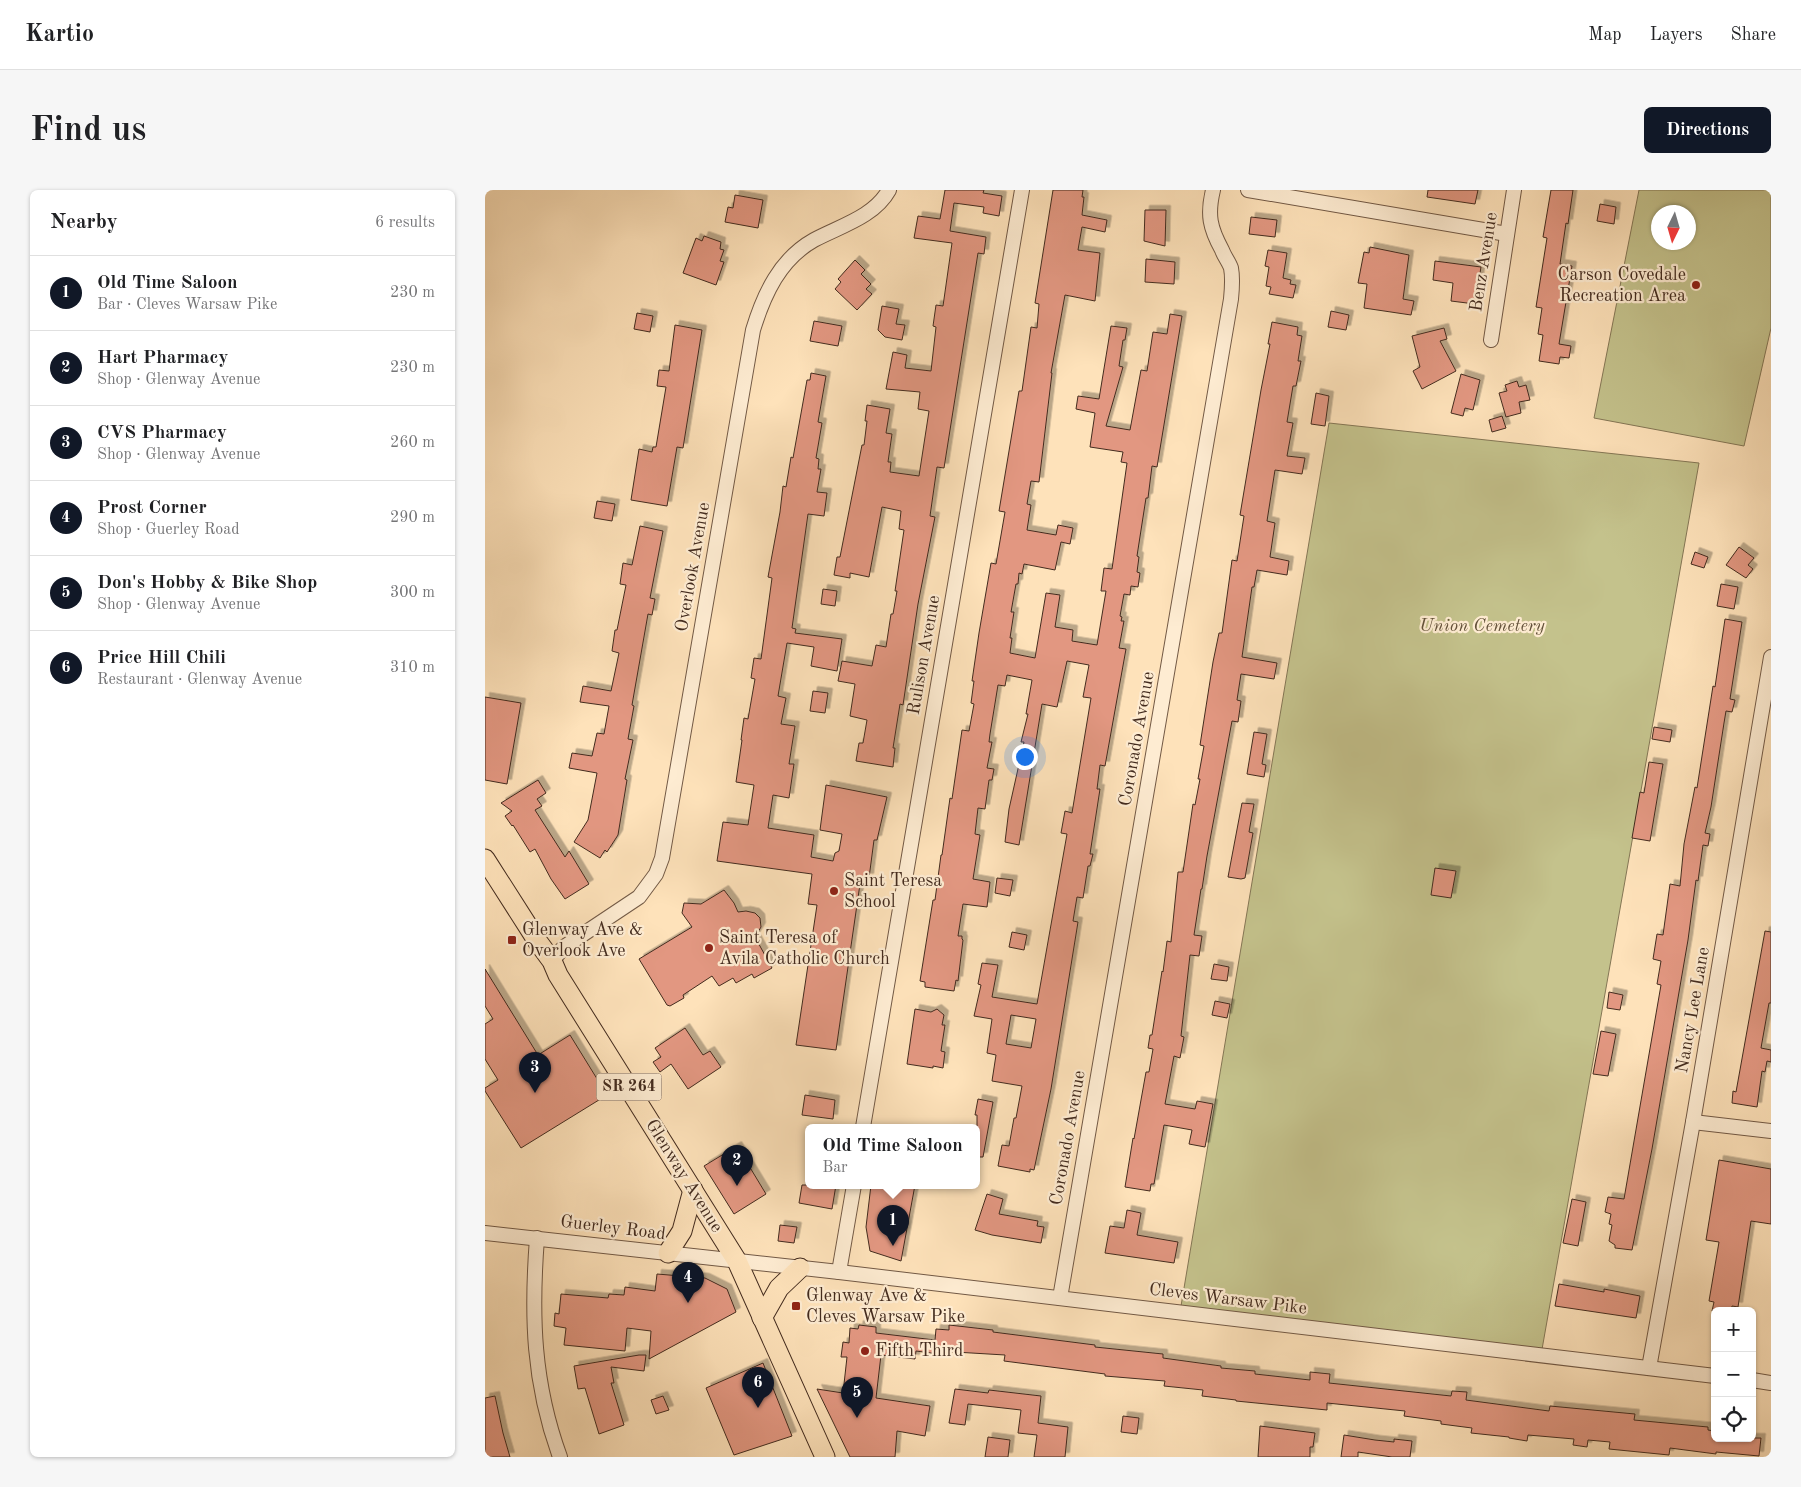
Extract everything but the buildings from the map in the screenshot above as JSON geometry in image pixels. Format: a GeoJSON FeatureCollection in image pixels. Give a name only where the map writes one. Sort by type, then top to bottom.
{"type":"FeatureCollection","features":[{"type":"Feature","properties":{"kind":"main road","name":"Glenway Avenue"},"geometry":{"type":"LineString","coordinates":[[485,858],[552,961],[558,975],[737,1261],[825,1457]]}},
{"type":"Feature","properties":{"kind":"main road"},"geometry":{"type":"LineString","coordinates":[[668,1253],[682,1230],[693,1190]]}},
{"type":"Feature","properties":{"kind":"main road"},"geometry":{"type":"LineString","coordinates":[[762,1318],[779,1288],[800,1268]]}},
{"type":"Feature","properties":{"kind":"street","name":"Overlook Avenue"},"geometry":{"type":"LineString","coordinates":[[552,961],[564,947],[639,897],[656,874],[662,858],[751,339],[759,309],[773,282],[795,254],[812,241],[867,214],[880,203],[889,190]]}},
{"type":"Feature","properties":{"kind":"street","name":"Rulison Avenue"},"geometry":{"type":"LineString","coordinates":[[864,1124],[1022,190]]}},
{"type":"Feature","properties":{"kind":"street","name":"Coronado Avenue"},"geometry":{"type":"LineString","coordinates":[[1059,1298],[1231,299],[1233,283],[1231,268],[1214,235],[1210,220],[1209,205],[1213,190]]}},
{"type":"Feature","properties":{"kind":"street"},"geometry":{"type":"LineString","coordinates":[[1248,190],[1507,234]]}},
{"type":"Feature","properties":{"kind":"street","name":"Benz Avenue"},"geometry":{"type":"LineString","coordinates":[[1491,340],[1514,190]]}},
{"type":"Feature","properties":{"kind":"street","name":"Nancy Lee Lane"},"geometry":{"type":"LineString","coordinates":[[1649,1368],[1693,1122],[1771,657]]}},
{"type":"Feature","properties":{"kind":"street"},"geometry":{"type":"LineString","coordinates":[[1693,1122],[1771,1131]]}},
{"type":"Feature","properties":{"kind":"street"},"geometry":{"type":"LineString","coordinates":[[839,1272],[852,1189]]}},
{"type":"Feature","properties":{"kind":"street","name":"Guerley Road"},"geometry":{"type":"LineString","coordinates":[[485,1233],[737,1261]]}},
{"type":"Feature","properties":{"kind":"street"},"geometry":{"type":"LineString","coordinates":[[537,1238],[533,1310],[536,1361],[544,1405],[560,1457]]}},
{"type":"Feature","properties":{"kind":"street","name":"Cleves Warsaw Pike"},"geometry":{"type":"LineString","coordinates":[[737,1261],[1711,1376]]}},
{"type":"Feature","properties":{"kind":"street"},"geometry":{"type":"LineString","coordinates":[[1756,1380],[1771,1382]]}},
{"type":"Feature","properties":{"kind":"green space","name":"Carson Covedale Recreation Area"},"geometry":{"type":"Polygon","coordinates":[[[1639,190],[1771,190],[1771,328],[1744,446],[1594,418],[1639,190]]]}},
{"type":"Feature","properties":{"kind":"green space","name":"Union Cemetery"},"geometry":{"type":"Polygon","coordinates":[[[1329,423],[1699,463],[1541,1355],[1180,1312],[1329,423]]]}},
{"type":"Feature","properties":{"kind":"place","name":"Carson Covedale Recreation Area"},"geometry":{"type":"Point","coordinates":[1696,285]}},
{"type":"Feature","properties":{"kind":"place","name":"Saint Teresa School"},"geometry":{"type":"Point","coordinates":[834,891]}},
{"type":"Feature","properties":{"kind":"place","name":"Glenway Ave & Overlook Ave"},"geometry":{"type":"Point","coordinates":[512,940]}},
{"type":"Feature","properties":{"kind":"place","name":"Saint Teresa of Avila Catholic Church"},"geometry":{"type":"Point","coordinates":[709,948]}},
{"type":"Feature","properties":{"kind":"place","name":"CVS Pharmacy"},"geometry":{"type":"Point","coordinates":[535,1093]}},
{"type":"Feature","properties":{"kind":"place","name":"Hart Pharmacy"},"geometry":{"type":"Point","coordinates":[737,1186]}},
{"type":"Feature","properties":{"kind":"place","name":"Old Time Saloon"},"geometry":{"type":"Point","coordinates":[893,1246]}},
{"type":"Feature","properties":{"kind":"place","name":"Prost Corner"},"geometry":{"type":"Point","coordinates":[688,1303]}},
{"type":"Feature","properties":{"kind":"place","name":"Glenway Ave & Cleves Warsaw Pike"},"geometry":{"type":"Point","coordinates":[796,1306]}},
{"type":"Feature","properties":{"kind":"place","name":"Fifth Third"},"geometry":{"type":"Point","coordinates":[865,1351]}},
{"type":"Feature","properties":{"kind":"place","name":"Price Hill Chili"},"geometry":{"type":"Point","coordinates":[758,1408]}},
{"type":"Feature","properties":{"kind":"place","name":"Don's Hobby & Bike Shop"},"geometry":{"type":"Point","coordinates":[857,1418]}}]}
